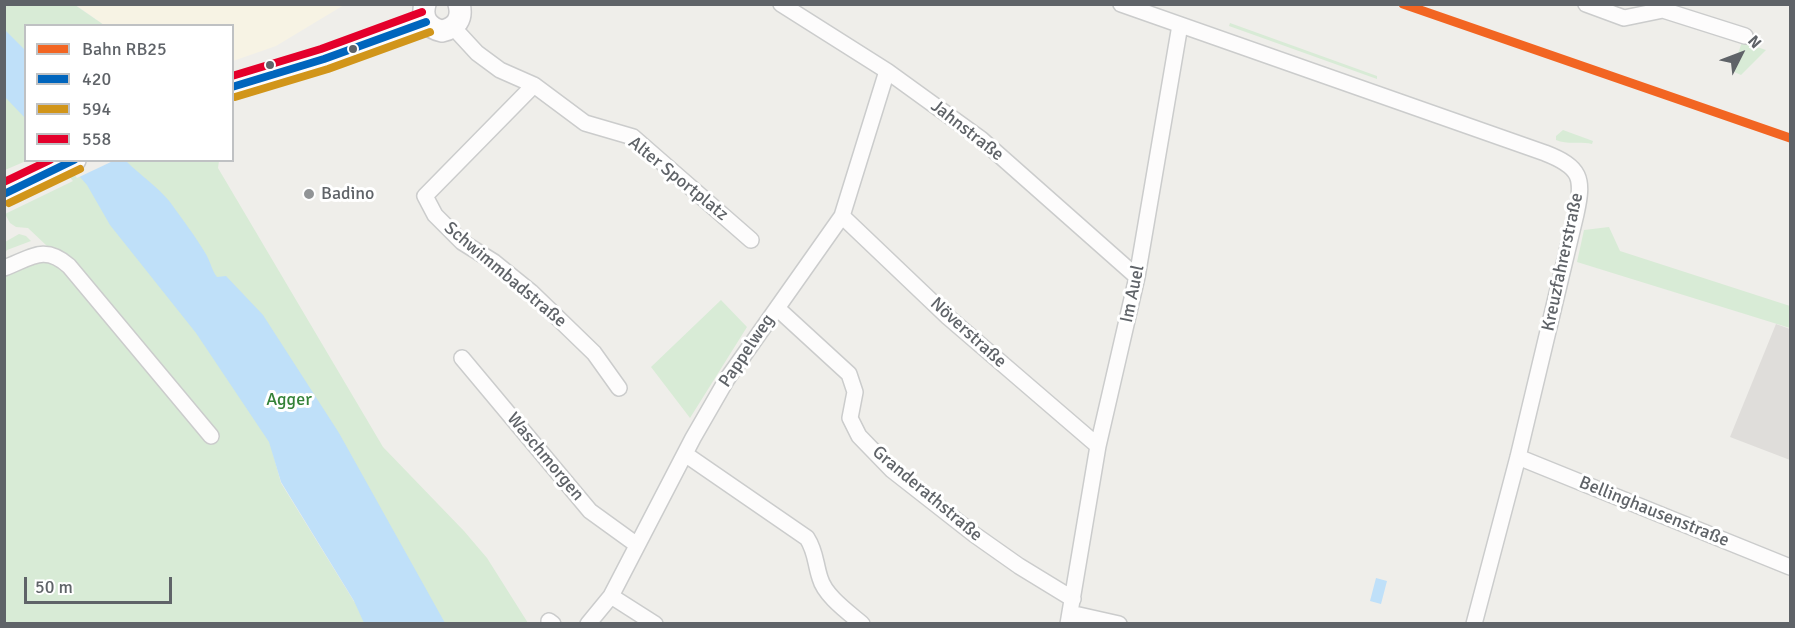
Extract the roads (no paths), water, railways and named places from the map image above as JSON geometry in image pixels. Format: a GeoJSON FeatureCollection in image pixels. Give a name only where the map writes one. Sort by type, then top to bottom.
{"type":"FeatureCollection","features":[{"type":"Feature","properties":{"kind":"street","name":"Jahnstraße"},"geometry":{"type":"LineString","coordinates":[[780,4],[887,72],[981,139],[1137,277]]}},
{"type":"Feature","properties":{"kind":"street"},"geometry":{"type":"LineString","coordinates":[[1121,4],[1180,25]]}},
{"type":"Feature","properties":{"kind":"street"},"geometry":{"type":"LineString","coordinates":[[1586,4],[1624,18],[1663,10],[1744,36]]}},
{"type":"Feature","properties":{"kind":"street"},"geometry":{"type":"LineString","coordinates":[[234,86],[324,59],[426,13],[430,27],[442,31],[453,27],[460,17],[459,5]]}},
{"type":"Feature","properties":{"kind":"street","name":"Im Auel"},"geometry":{"type":"LineString","coordinates":[[1070,612],[1098,446],[1137,277],[1180,25]]}},
{"type":"Feature","properties":{"kind":"street","name":"Kreuzfahrerstraße"},"geometry":{"type":"LineString","coordinates":[[1180,25],[1545,153],[1570,165],[1577,172],[1580,180],[1580,196],[1518,457],[1474,624]]}},
{"type":"Feature","properties":{"kind":"street","name":"Alter Sportplatz"},"geometry":{"type":"LineString","coordinates":[[453,27],[477,53],[500,70],[534,85],[585,123],[633,137],[751,240]]}},
{"type":"Feature","properties":{"kind":"street","name":"Pappelweg"},"geometry":{"type":"LineString","coordinates":[[588,624],[611,596],[727,379],[842,216],[887,72]]}},
{"type":"Feature","properties":{"kind":"street","name":"Schwimmbadstraße"},"geometry":{"type":"LineString","coordinates":[[534,85],[425,195],[435,215],[462,242],[494,262],[531,292],[594,353],[619,388]]}},
{"type":"Feature","properties":{"kind":"street"},"geometry":{"type":"LineString","coordinates":[[9,192],[71,162]]}},
{"type":"Feature","properties":{"kind":"street","name":"Növerstraße"},"geometry":{"type":"LineString","coordinates":[[842,216],[948,317],[1098,446]]}},
{"type":"Feature","properties":{"kind":"street"},"geometry":{"type":"LineString","coordinates":[[4,268],[48,253],[60,258],[165,378],[211,436]]}},
{"type":"Feature","properties":{"kind":"street","name":"Granderathstraße"},"geometry":{"type":"LineString","coordinates":[[777,308],[849,374],[855,392],[850,418],[859,436],[892,470],[1070,612]]}},
{"type":"Feature","properties":{"kind":"street","name":"Waschmorgen"},"geometry":{"type":"LineString","coordinates":[[462,358],[590,511],[637,545]]}},
{"type":"Feature","properties":{"kind":"street"},"geometry":{"type":"LineString","coordinates":[[685,454],[807,537],[814,549],[820,580],[825,590],[862,624]]}},
{"type":"Feature","properties":{"kind":"street","name":"Bellinghausenstraße"},"geometry":{"type":"LineString","coordinates":[[1518,457],[1791,567]]}},
{"type":"Feature","properties":{"kind":"street"},"geometry":{"type":"LineString","coordinates":[[611,596],[655,624]]}},
{"type":"Feature","properties":{"kind":"street"},"geometry":{"type":"LineString","coordinates":[[1070,612],[1119,624]]}},
{"type":"Feature","properties":{"kind":"water"},"geometry":{"type":"Polygon","coordinates":[[[5,30],[24,49],[24,117],[5,97],[5,30]]]}},
{"type":"Feature","properties":{"kind":"water","name":"Agger"},"geometry":{"type":"Polygon","coordinates":[[[67,162],[127,162],[170,202],[204,250],[217,277],[226,276],[263,315],[339,433],[445,623],[364,623],[354,601],[281,482],[269,442],[196,333],[110,225],[87,185],[67,162]]]}},
{"type":"Feature","properties":{"kind":"water"},"geometry":{"type":"Polygon","coordinates":[[[1376,578],[1387,581],[1381,604],[1370,601],[1376,578]]]}},
{"type":"Feature","properties":{"kind":"rail line","name":"RB25"},"geometry":{"type":"LineString","coordinates":[[1403,4],[1790,138]]}},
{"type":"Feature","properties":{"kind":"place","name":"Badino"},"geometry":{"type":"Point","coordinates":[309,194]}}]}
